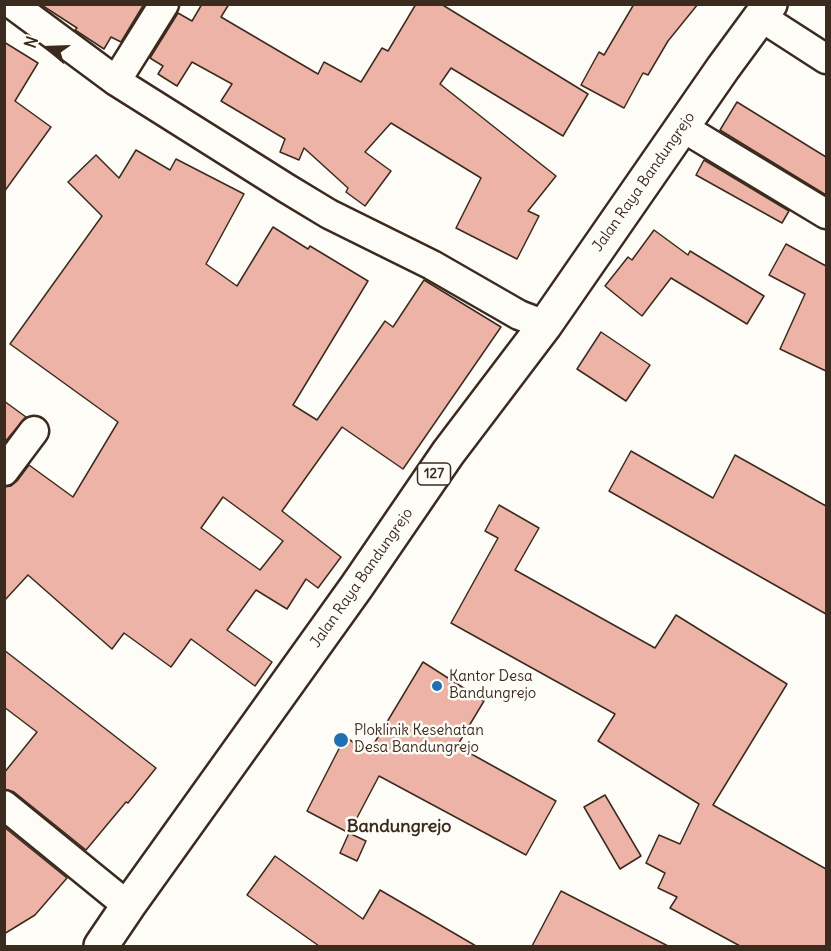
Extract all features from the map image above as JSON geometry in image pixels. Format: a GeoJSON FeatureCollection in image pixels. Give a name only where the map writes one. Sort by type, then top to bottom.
{"type":"FeatureCollection","features":[{"type":"Feature","properties":{"kind":"main road","name":"Jalan Raya Bandungrejo"},"geometry":{"type":"LineString","coordinates":[[101,946],[357,586],[448,453],[545,325],[765,11]]}},
{"type":"Feature","properties":{"kind":"street"},"geometry":{"type":"LineString","coordinates":[[12,4],[116,81],[329,214],[425,261],[519,315],[545,325]]}},
{"type":"Feature","properties":{"kind":"street"},"geometry":{"type":"LineString","coordinates":[[116,81],[164,4]]}},
{"type":"Feature","properties":{"kind":"street"},"geometry":{"type":"LineString","coordinates":[[765,11],[826,59]]}},
{"type":"Feature","properties":{"kind":"street"},"geometry":{"type":"LineString","coordinates":[[682,127],[826,214]]}},
{"type":"Feature","properties":{"kind":"street"},"geometry":{"type":"LineString","coordinates":[[4,471],[34,431]]}},
{"type":"Feature","properties":{"kind":"street"},"geometry":{"type":"LineString","coordinates":[[4,805],[128,906]]}},
{"type":"Feature","properties":{"kind":"building"},"geometry":{"type":"Polygon","coordinates":[[[40,4],[144,4],[121,42],[111,37],[104,49],[40,4]]]}},
{"type":"Feature","properties":{"kind":"building"},"geometry":{"type":"Polygon","coordinates":[[[202,4],[229,4],[221,17],[318,74],[324,62],[361,82],[382,48],[388,51],[416,4],[441,4],[588,94],[563,136],[451,68],[440,84],[556,176],[528,211],[539,216],[517,259],[456,228],[481,178],[391,123],[365,152],[391,171],[365,206],[346,192],[348,188],[304,148],[299,160],[280,152],[285,139],[221,101],[232,84],[192,62],[177,86],[158,74],[163,66],[150,58],[178,13],[192,21],[202,4]]]}},
{"type":"Feature","properties":{"kind":"building"},"geometry":{"type":"Polygon","coordinates":[[[634,4],[698,4],[668,41],[648,75],[643,73],[624,108],[581,85],[599,52],[604,55],[634,4]]]}},
{"type":"Feature","properties":{"kind":"building"},"geometry":{"type":"Polygon","coordinates":[[[4,42],[38,63],[15,101],[51,127],[4,192],[4,42]]]}},
{"type":"Feature","properties":{"kind":"building"},"geometry":{"type":"Polygon","coordinates":[[[737,102],[826,157],[826,195],[720,130],[737,102]]]}},
{"type":"Feature","properties":{"kind":"building"},"geometry":{"type":"Polygon","coordinates":[[[136,150],[170,170],[176,159],[244,194],[206,264],[237,286],[273,227],[308,249],[310,246],[368,281],[293,405],[317,420],[385,321],[393,327],[424,280],[501,327],[403,469],[342,427],[282,511],[341,557],[318,588],[306,579],[287,609],[256,590],[227,630],[272,662],[255,686],[191,639],[171,667],[124,633],[112,649],[28,575],[4,601],[4,487],[11,486],[17,481],[29,465],[73,497],[118,422],[10,344],[102,216],[68,182],[96,155],[119,178],[136,150]],[[223,497],[201,528],[260,570],[283,541],[223,497]]]}},
{"type":"Feature","properties":{"kind":"building"},"geometry":{"type":"Polygon","coordinates":[[[704,160],[789,211],[782,223],[696,175],[704,160]]]}},
{"type":"Feature","properties":{"kind":"building"},"geometry":{"type":"Polygon","coordinates":[[[654,230],[688,255],[690,251],[764,296],[747,324],[671,278],[642,316],[605,286],[628,257],[632,260],[654,230]]]}},
{"type":"Feature","properties":{"kind":"building"},"geometry":{"type":"Polygon","coordinates":[[[786,244],[826,266],[826,371],[780,349],[805,294],[769,275],[786,244]]]}},
{"type":"Feature","properties":{"kind":"building"},"geometry":{"type":"Polygon","coordinates":[[[601,332],[650,365],[626,401],[577,369],[601,332]]]}},
{"type":"Feature","properties":{"kind":"building"},"geometry":{"type":"Polygon","coordinates":[[[4,401],[26,417],[4,443],[4,401]]]}},
{"type":"Feature","properties":{"kind":"building"},"geometry":{"type":"Polygon","coordinates":[[[631,451],[713,498],[735,455],[826,506],[826,614],[609,491],[631,451]]]}},
{"type":"Feature","properties":{"kind":"building"},"geometry":{"type":"Polygon","coordinates":[[[499,505],[539,528],[515,570],[655,648],[676,615],[787,684],[713,805],[826,869],[826,946],[740,946],[670,908],[677,897],[658,888],[665,873],[646,863],[659,835],[680,844],[699,804],[598,741],[615,714],[451,623],[498,538],[485,531],[499,505]]]}},
{"type":"Feature","properties":{"kind":"building"},"geometry":{"type":"Polygon","coordinates":[[[4,650],[156,768],[86,850],[14,792],[4,789],[4,773],[37,732],[4,707],[4,650]]]}},
{"type":"Feature","properties":{"kind":"building"},"geometry":{"type":"Polygon","coordinates":[[[423,662],[484,701],[457,746],[556,801],[526,855],[379,776],[349,833],[307,811],[345,737],[369,752],[423,662]]]}},
{"type":"Feature","properties":{"kind":"building"},"geometry":{"type":"Polygon","coordinates":[[[605,795],[641,856],[620,869],[584,807],[605,795]]]}},
{"type":"Feature","properties":{"kind":"building"},"geometry":{"type":"Polygon","coordinates":[[[4,827],[67,878],[35,915],[4,934],[4,827]]]}},
{"type":"Feature","properties":{"kind":"building"},"geometry":{"type":"Polygon","coordinates":[[[349,833],[366,841],[357,861],[340,853],[349,833]]]}},
{"type":"Feature","properties":{"kind":"building"},"geometry":{"type":"Polygon","coordinates":[[[275,856],[363,919],[380,890],[476,946],[319,946],[247,895],[275,856]]]}},
{"type":"Feature","properties":{"kind":"building"},"geometry":{"type":"Polygon","coordinates":[[[561,891],[668,946],[532,946],[561,891]]]}},
{"type":"Feature","properties":{"kind":"place","name":"Kantor Desa Bandungrejo"},"geometry":{"type":"Point","coordinates":[437,686]}},
{"type":"Feature","properties":{"kind":"place","name":"Ploklinik Kesehatan Desa Bandungrejo"},"geometry":{"type":"Point","coordinates":[341,740]}},
{"type":"Feature","properties":{"kind":"district","name":"Bandungrejo"},"geometry":{"type":"Point","coordinates":[399,827]}}]}
